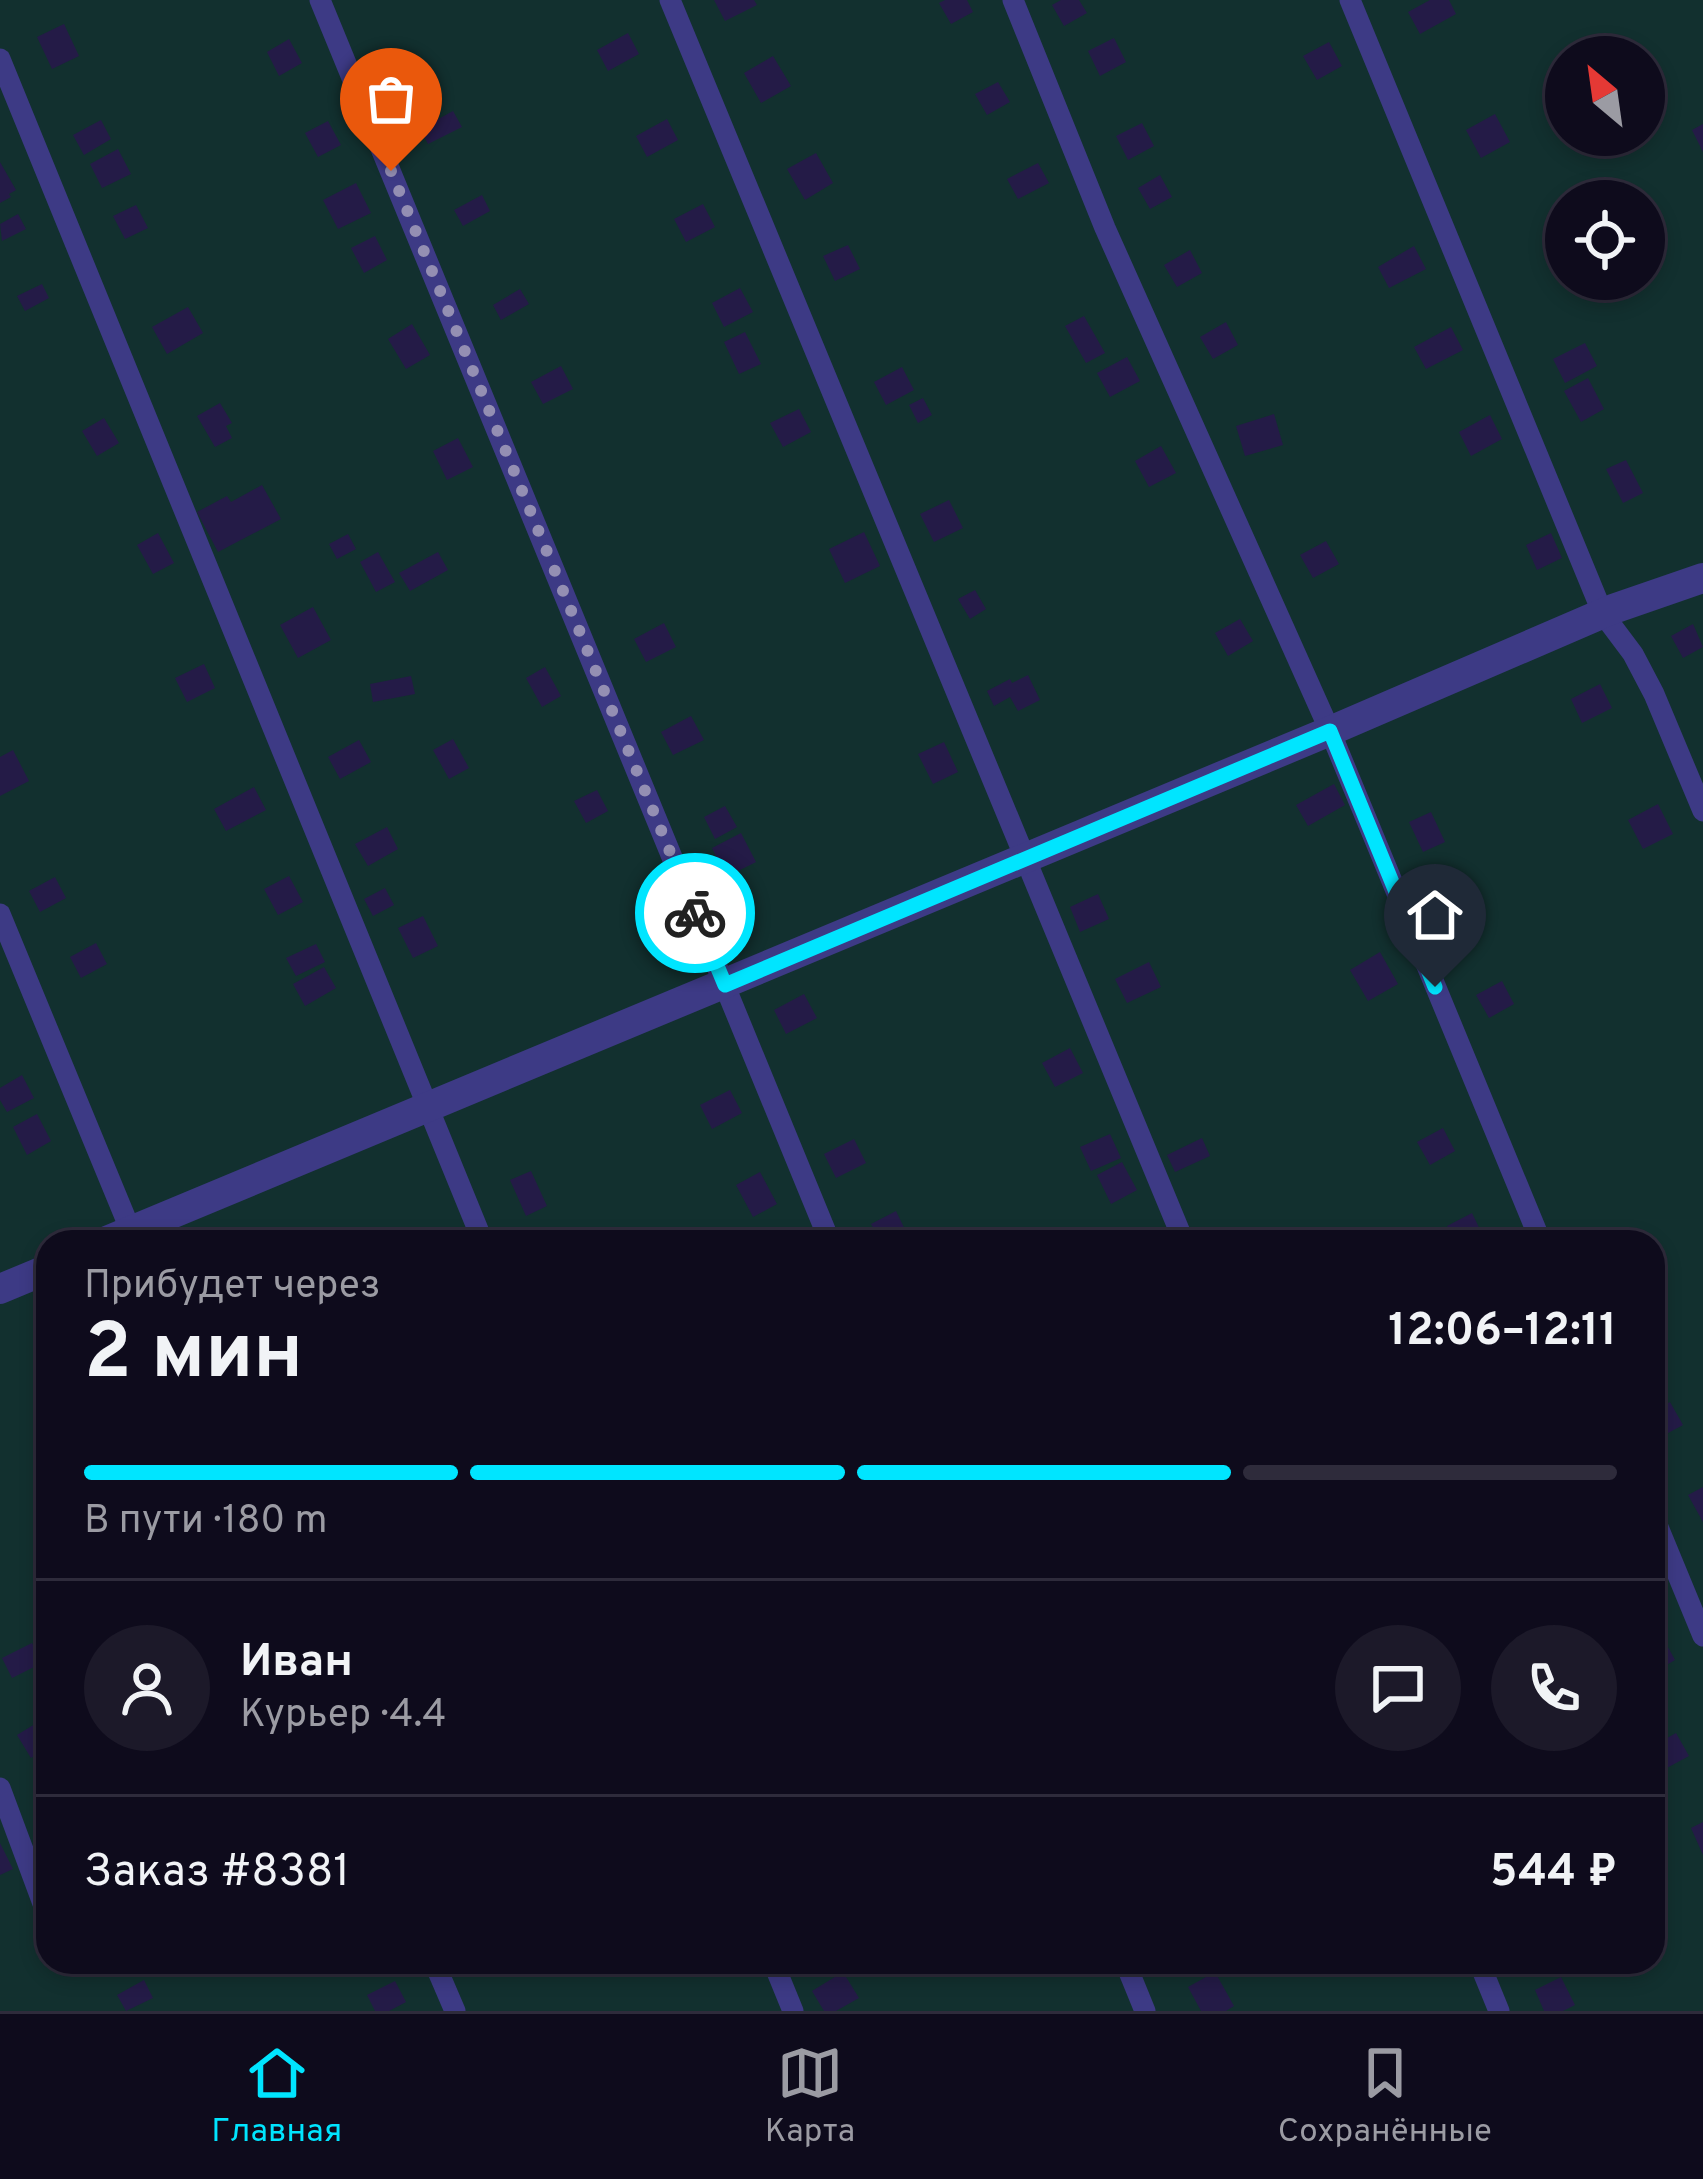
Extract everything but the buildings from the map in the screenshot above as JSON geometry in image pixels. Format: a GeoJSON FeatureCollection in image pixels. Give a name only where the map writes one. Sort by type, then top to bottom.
{"type":"FeatureCollection","features":[{"type":"Feature","properties":{"kind":"street"},"geometry":{"type":"LineString","coordinates":[[143,1230],[1603,614],[1703,578]]}},
{"type":"Feature","properties":{"kind":"street"},"geometry":{"type":"LineString","coordinates":[[0,1289],[36,1274]]}},
{"type":"Feature","properties":{"kind":"lane"},"geometry":{"type":"LineString","coordinates":[[320,0],[825,1230]]}},
{"type":"Feature","properties":{"kind":"lane"},"geometry":{"type":"LineString","coordinates":[[670,0],[1179,1230]]}},
{"type":"Feature","properties":{"kind":"lane"},"geometry":{"type":"LineString","coordinates":[[1013,0],[1105,228],[1330,731],[1535,1230]]}},
{"type":"Feature","properties":{"kind":"lane"},"geometry":{"type":"LineString","coordinates":[[1351,0],[1603,614],[1633,654],[1654,694],[1703,811]]}},
{"type":"Feature","properties":{"kind":"lane"},"geometry":{"type":"LineString","coordinates":[[0,59],[478,1230]]}},
{"type":"Feature","properties":{"kind":"lane"},"geometry":{"type":"LineString","coordinates":[[0,914],[121,1230]]}},
{"type":"Feature","properties":{"kind":"lane"},"geometry":{"type":"LineString","coordinates":[[1665,1544],[1703,1636]]}},
{"type":"Feature","properties":{"kind":"lane"},"geometry":{"type":"LineString","coordinates":[[0,1788],[36,1884]]}},
{"type":"Feature","properties":{"kind":"lane"},"geometry":{"type":"LineString","coordinates":[[439,1974],[454,2011]]}},
{"type":"Feature","properties":{"kind":"lane"},"geometry":{"type":"LineString","coordinates":[[778,1974],[793,2011]]}},
{"type":"Feature","properties":{"kind":"lane"},"geometry":{"type":"LineString","coordinates":[[1130,1974],[1145,2011]]}},
{"type":"Feature","properties":{"kind":"lane"},"geometry":{"type":"LineString","coordinates":[[1484,1974],[1499,2011]]}},
{"type":"Feature","properties":{"kind":"green space"},"geometry":{"type":"Polygon","coordinates":[[[0,0],[1703,0],[1703,2011],[0,2011],[0,0]]]}},
{"type":"Feature","properties":{"kind":"way so far"},"geometry":{"type":"LineString","coordinates":[[391,171],[695,913]]}},
{"type":"Feature","properties":{"kind":"route"},"geometry":{"type":"LineString","coordinates":[[695,913],[725,985],[1330,731],[1435,987]]}}]}
